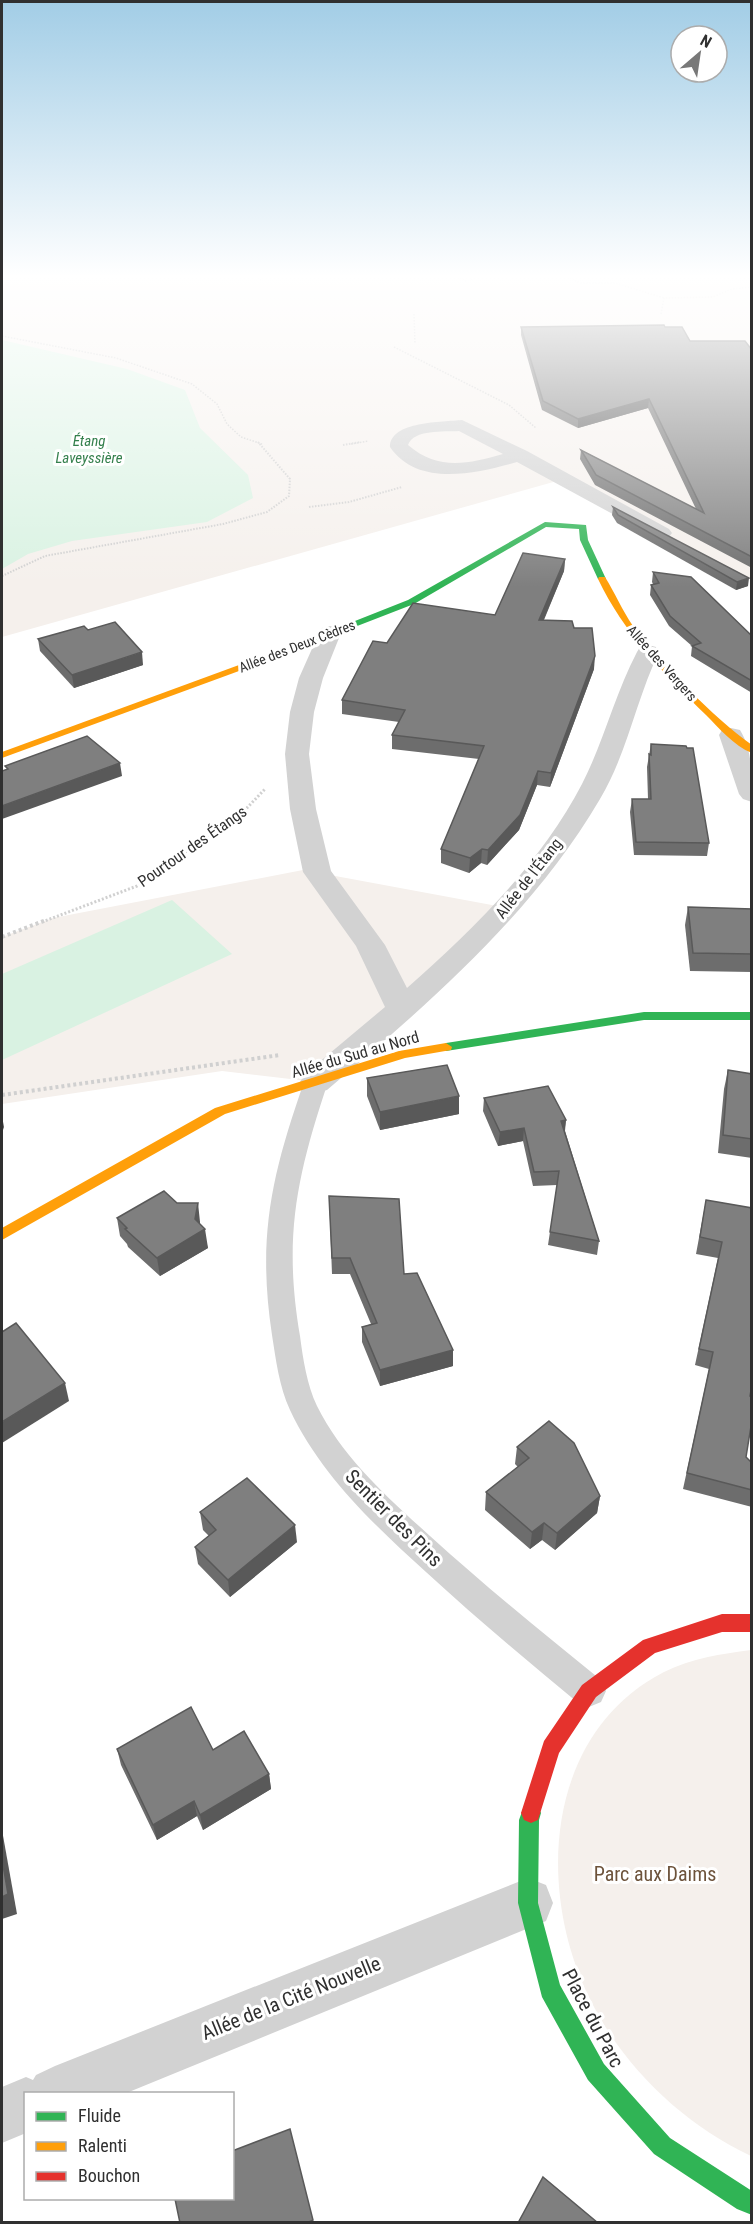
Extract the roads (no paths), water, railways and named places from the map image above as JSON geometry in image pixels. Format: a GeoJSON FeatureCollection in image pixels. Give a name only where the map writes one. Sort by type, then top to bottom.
{"type":"FeatureCollection","features":[{"type":"Feature","properties":{"kind":"street"},"geometry":{"type":"LineString","coordinates":[[521,455],[454,470],[424,465],[408,456],[399,447],[399,441],[407,434],[420,429],[462,424],[521,455],[681,543]]}},
{"type":"Feature","properties":{"kind":"street","name":"Allée des Deux Cèdres"},"geometry":{"type":"LineString","coordinates":[[2,755],[411,602],[545,524],[583,527]]}},
{"type":"Feature","properties":{"kind":"street","name":"Allée des Vergers"},"geometry":{"type":"LineString","coordinates":[[583,527],[584,540],[616,610],[648,652],[731,735],[752,750]]}},
{"type":"Feature","properties":{"kind":"street"},"geometry":{"type":"LineString","coordinates":[[330,633],[311,678],[302,712],[297,754],[303,809],[317,872],[370,945],[402,1009]]}},
{"type":"Feature","properties":{"kind":"street","name":"Allée de l'Étang"},"geometry":{"type":"LineString","coordinates":[[316,1082],[402,1009],[508,908],[556,844],[591,790],[619,727],[633,679],[648,652]]}},
{"type":"Feature","properties":{"kind":"street"},"geometry":{"type":"LineString","coordinates":[[731,735],[752,794]]}},
{"type":"Feature","properties":{"kind":"street","name":"Allée du Sud au Nord"},"geometry":{"type":"LineString","coordinates":[[2,1235],[220,1111],[404,1054],[632,1018],[752,1016]]}},
{"type":"Feature","properties":{"kind":"street","name":"Place du Parc"},"geometry":{"type":"LineString","coordinates":[[752,1623],[722,1623],[650,1646],[589,1691],[551,1748],[529,1821],[528,1903],[550,1989],[596,2072],[662,2146],[745,2201],[752,2203]]}},
{"type":"Feature","properties":{"kind":"street","name":"Allée de la Cité Nouvelle"},"geometry":{"type":"LineString","coordinates":[[60,2092],[528,1903]]}},
{"type":"Feature","properties":{"kind":"street"},"geometry":{"type":"LineString","coordinates":[[2,2115],[24,2106]]}},
{"type":"Feature","properties":{"kind":"lane","name":"Sentier des Pins"},"geometry":{"type":"LineString","coordinates":[[316,1082],[296,1141],[282,1203],[278,1262],[282,1320],[290,1366],[307,1416],[341,1466],[383,1513],[476,1597],[589,1691]]}},
{"type":"Feature","properties":{"kind":"water","name":"Étang Laveyssière"},"geometry":{"type":"Polygon","coordinates":[[[2,380],[157,380],[185,390],[200,428],[248,475],[253,498],[207,522],[72,541],[28,554],[2,569],[2,380]]]}},
{"type":"Feature","properties":{"kind":"water"},"geometry":{"type":"Polygon","coordinates":[[[172,900],[232,954],[2,1060],[2,974],[172,900]]]}},
{"type":"Feature","properties":{"kind":"park label","name":"Parc aux Daims"},"geometry":{"type":"Point","coordinates":[655,1874]}}]}
